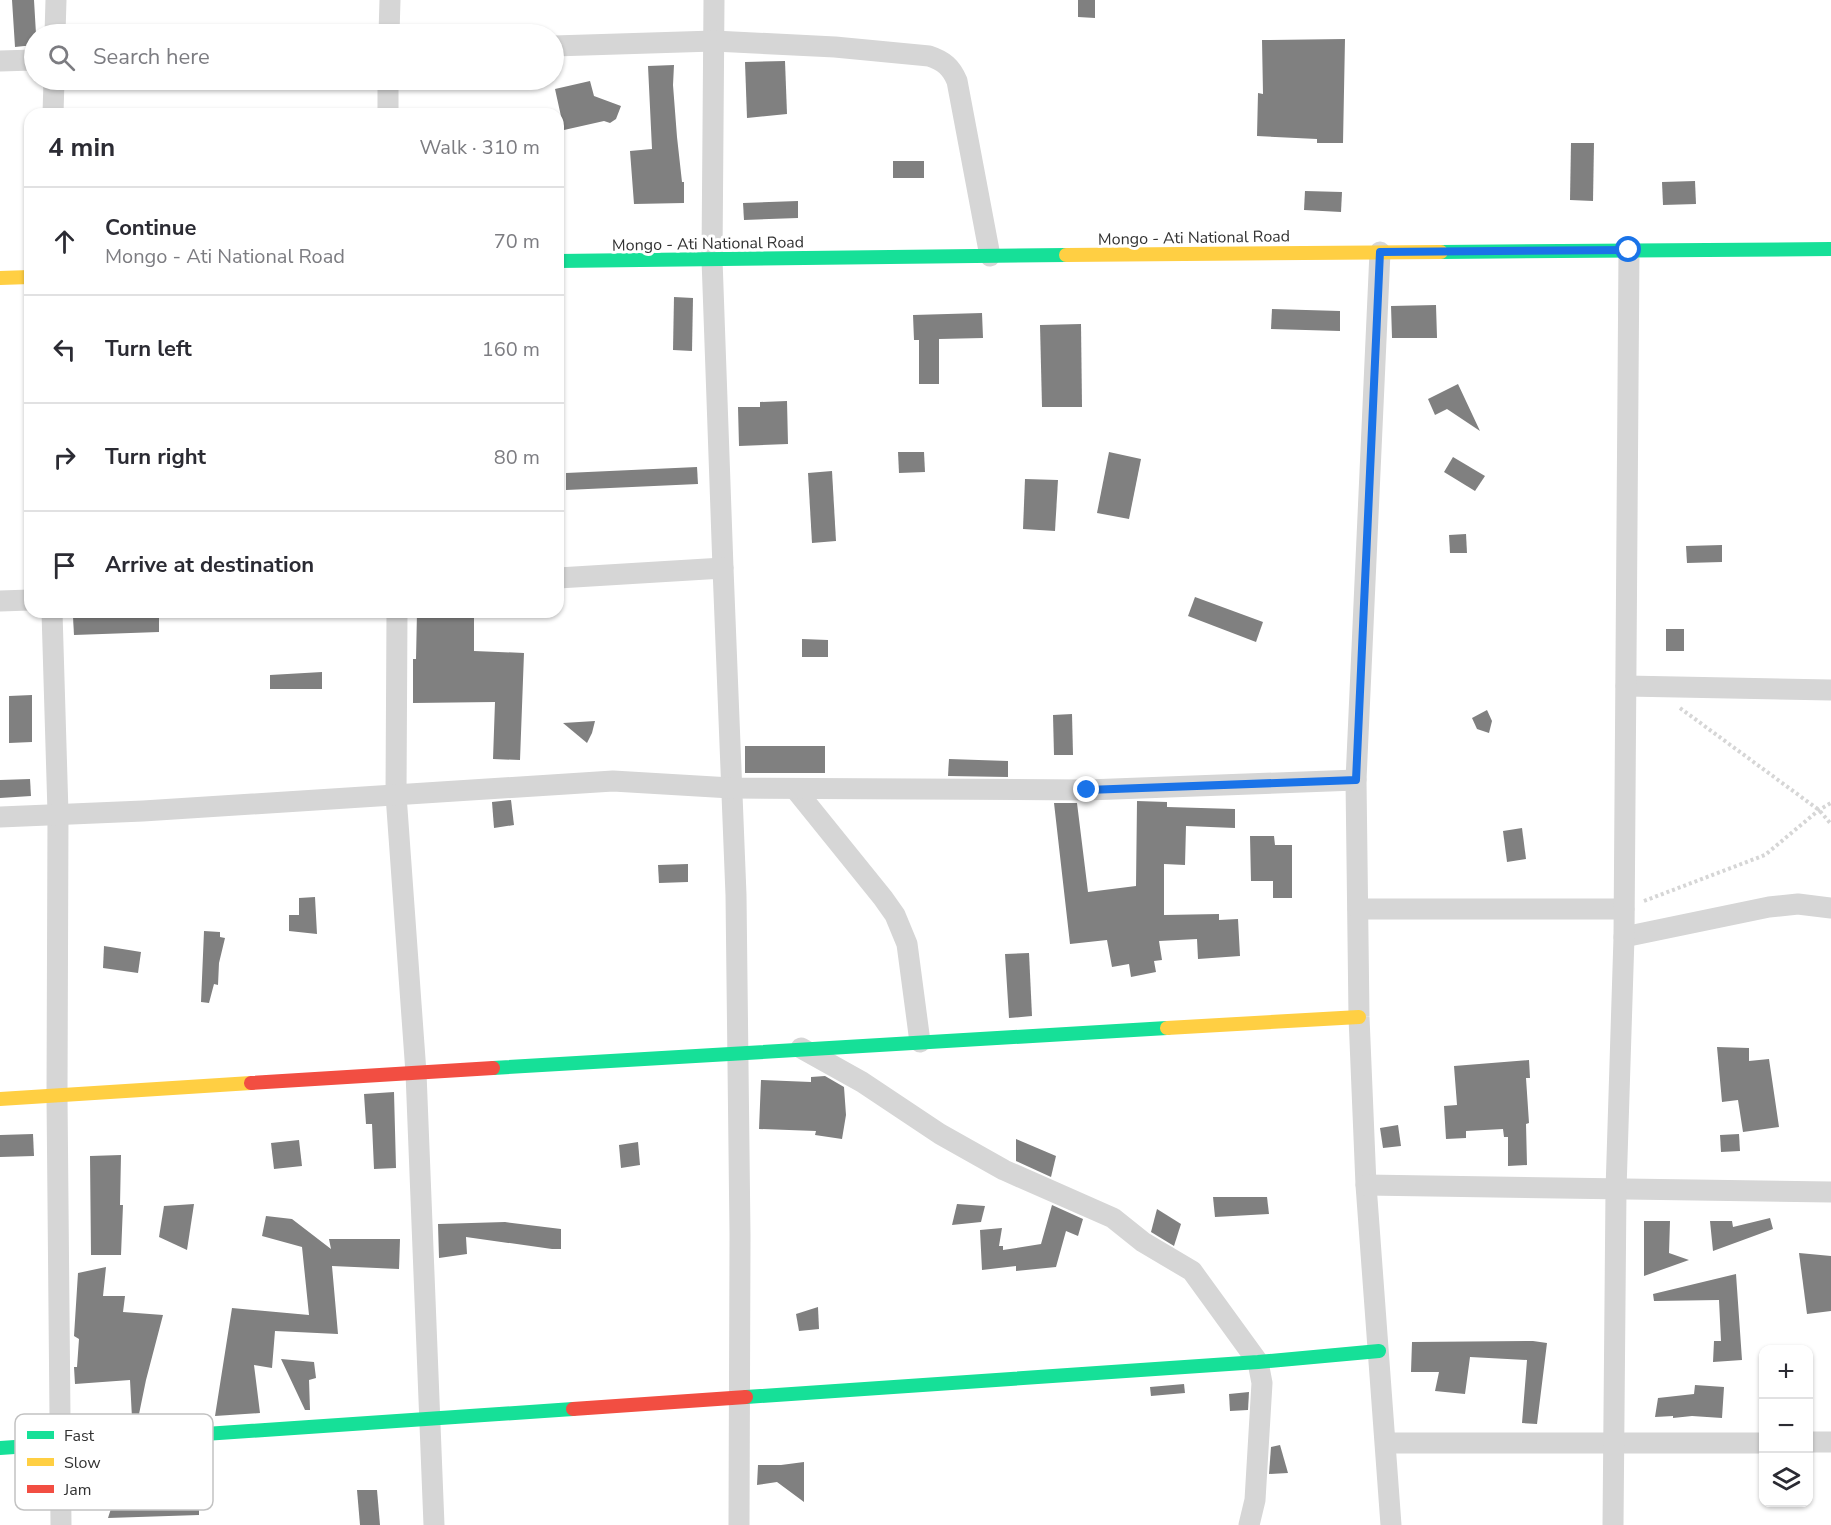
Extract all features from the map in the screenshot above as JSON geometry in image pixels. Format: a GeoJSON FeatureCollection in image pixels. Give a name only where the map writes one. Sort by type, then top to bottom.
{"type":"FeatureCollection","features":[{"type":"Feature","properties":{"kind":"street"},"geometry":{"type":"LineString","coordinates":[[56,0],[56,24]]}},
{"type":"Feature","properties":{"kind":"street"},"geometry":{"type":"LineString","coordinates":[[389,24],[390,0]]}},
{"type":"Feature","properties":{"kind":"street"},"geometry":{"type":"LineString","coordinates":[[714,0],[712,259],[736,896],[740,1235],[739,1525]]}},
{"type":"Feature","properties":{"kind":"street"},"geometry":{"type":"LineString","coordinates":[[564,46],[714,41],[835,47],[929,56],[941,60],[951,68],[957,81],[990,256]]}},
{"type":"Feature","properties":{"kind":"street"},"geometry":{"type":"LineString","coordinates":[[0,60],[24,60]]}},
{"type":"Feature","properties":{"kind":"street"},"geometry":{"type":"LineString","coordinates":[[53,108],[54,90]]}},
{"type":"Feature","properties":{"kind":"street"},"geometry":{"type":"LineString","coordinates":[[388,90],[388,108]]}},
{"type":"Feature","properties":{"kind":"street","name":"Mongo - Ati National Road"},"geometry":{"type":"LineString","coordinates":[[564,261],[1831,249]]}},
{"type":"Feature","properties":{"kind":"street"},"geometry":{"type":"LineString","coordinates":[[1613,1525],[1616,1190],[1624,909],[1629,250]]}},
{"type":"Feature","properties":{"kind":"street"},"geometry":{"type":"LineString","coordinates":[[1380,252],[1356,780],[1359,1017],[1366,1185],[1391,1525]]}},
{"type":"Feature","properties":{"kind":"street"},"geometry":{"type":"LineString","coordinates":[[0,278],[24,277]]}},
{"type":"Feature","properties":{"kind":"street"},"geometry":{"type":"LineString","coordinates":[[564,578],[723,568]]}},
{"type":"Feature","properties":{"kind":"street"},"geometry":{"type":"LineString","coordinates":[[0,601],[24,600]]}},
{"type":"Feature","properties":{"kind":"street"},"geometry":{"type":"LineString","coordinates":[[52,618],[58,813],[57,1096],[61,1414]]}},
{"type":"Feature","properties":{"kind":"street"},"geometry":{"type":"LineString","coordinates":[[397,618],[396,795],[416,1073],[434,1525]]}},
{"type":"Feature","properties":{"kind":"street"},"geometry":{"type":"LineString","coordinates":[[1626,686],[1831,690]]}},
{"type":"Feature","properties":{"kind":"street"},"geometry":{"type":"LineString","coordinates":[[0,817],[143,811],[613,781],[732,788],[1087,790],[1356,780]]}},
{"type":"Feature","properties":{"kind":"street"},"geometry":{"type":"LineString","coordinates":[[795,789],[895,915],[907,944],[920,1042]]}},
{"type":"Feature","properties":{"kind":"street"},"geometry":{"type":"LineString","coordinates":[[1623,937],[1769,906],[1798,904],[1831,908]]}},
{"type":"Feature","properties":{"kind":"street"},"geometry":{"type":"LineString","coordinates":[[1358,909],[1624,909]]}},
{"type":"Feature","properties":{"kind":"street"},"geometry":{"type":"LineString","coordinates":[[0,1099],[801,1048],[1359,1017]]}},
{"type":"Feature","properties":{"kind":"street"},"geometry":{"type":"LineString","coordinates":[[801,1048],[862,1082],[940,1134],[1005,1170],[1113,1218],[1143,1242],[1192,1271],[1258,1362],[1262,1383],[1255,1500],[1249,1525]]}},
{"type":"Feature","properties":{"kind":"street"},"geometry":{"type":"LineString","coordinates":[[1366,1185],[1831,1192]]}},
{"type":"Feature","properties":{"kind":"street"},"geometry":{"type":"LineString","coordinates":[[213,1434],[1258,1362],[1379,1351]]}},
{"type":"Feature","properties":{"kind":"street"},"geometry":{"type":"LineString","coordinates":[[1813,1442],[1831,1442]]}},
{"type":"Feature","properties":{"kind":"street"},"geometry":{"type":"LineString","coordinates":[[1386,1443],[1759,1443]]}},
{"type":"Feature","properties":{"kind":"street"},"geometry":{"type":"LineString","coordinates":[[0,1448],[15,1447]]}},
{"type":"Feature","properties":{"kind":"path"},"geometry":{"type":"LineString","coordinates":[[1678,707],[1819,810],[1831,824]]}},
{"type":"Feature","properties":{"kind":"path"},"geometry":{"type":"LineString","coordinates":[[1624,909],[1765,855],[1819,810],[1831,803]]}},
{"type":"Feature","properties":{"kind":"building"},"geometry":{"type":"Polygon","coordinates":[[[12,0],[34,0],[35,24],[24,24],[24,46],[15,47],[12,0]]]}},
{"type":"Feature","properties":{"kind":"building"},"geometry":{"type":"Polygon","coordinates":[[[1078,0],[1095,0],[1095,18],[1078,17],[1078,0]]]}},
{"type":"Feature","properties":{"kind":"building"},"geometry":{"type":"Polygon","coordinates":[[[1345,39],[1343,143],[1317,143],[1317,139],[1257,136],[1258,93],[1263,94],[1262,40],[1345,39]]]}},
{"type":"Feature","properties":{"kind":"building"},"geometry":{"type":"Polygon","coordinates":[[[785,61],[787,114],[747,118],[745,62],[785,61]]]}},
{"type":"Feature","properties":{"kind":"building"},"geometry":{"type":"Polygon","coordinates":[[[674,65],[673,85],[682,182],[684,182],[684,203],[634,204],[630,151],[652,149],[648,66],[674,65]]]}},
{"type":"Feature","properties":{"kind":"building"},"geometry":{"type":"Polygon","coordinates":[[[590,81],[594,96],[621,106],[616,119],[610,123],[604,121],[564,130],[564,108],[559,108],[555,90],[564,90],[564,87],[590,81]]]}},
{"type":"Feature","properties":{"kind":"building"},"geometry":{"type":"Polygon","coordinates":[[[1571,143],[1594,143],[1593,201],[1570,200],[1571,143]]]}},
{"type":"Feature","properties":{"kind":"building"},"geometry":{"type":"Polygon","coordinates":[[[893,161],[924,161],[924,178],[893,178],[893,161]]]}},
{"type":"Feature","properties":{"kind":"building"},"geometry":{"type":"Polygon","coordinates":[[[1695,181],[1696,204],[1663,205],[1662,182],[1695,181]]]}},
{"type":"Feature","properties":{"kind":"building"},"geometry":{"type":"Polygon","coordinates":[[[1305,191],[1342,192],[1341,212],[1304,210],[1305,191]]]}},
{"type":"Feature","properties":{"kind":"building"},"geometry":{"type":"Polygon","coordinates":[[[798,201],[798,218],[744,220],[743,203],[798,201]]]}},
{"type":"Feature","properties":{"kind":"building"},"geometry":{"type":"Polygon","coordinates":[[[674,297],[693,298],[692,351],[673,350],[674,297]]]}},
{"type":"Feature","properties":{"kind":"building"},"geometry":{"type":"Polygon","coordinates":[[[1436,305],[1437,338],[1392,338],[1391,306],[1436,305]]]}},
{"type":"Feature","properties":{"kind":"building"},"geometry":{"type":"Polygon","coordinates":[[[1272,309],[1340,311],[1340,331],[1271,329],[1272,309]]]}},
{"type":"Feature","properties":{"kind":"building"},"geometry":{"type":"Polygon","coordinates":[[[982,313],[983,338],[939,339],[939,384],[919,384],[919,340],[914,340],[913,315],[982,313]]]}},
{"type":"Feature","properties":{"kind":"building"},"geometry":{"type":"Polygon","coordinates":[[[1081,324],[1082,407],[1042,407],[1040,325],[1081,324]]]}},
{"type":"Feature","properties":{"kind":"building"},"geometry":{"type":"Polygon","coordinates":[[[1458,384],[1480,431],[1447,409],[1435,415],[1428,399],[1458,384]]]}},
{"type":"Feature","properties":{"kind":"building"},"geometry":{"type":"Polygon","coordinates":[[[787,401],[788,444],[739,446],[738,407],[760,407],[760,402],[787,401]]]}},
{"type":"Feature","properties":{"kind":"building"},"geometry":{"type":"Polygon","coordinates":[[[898,452],[924,452],[925,472],[899,473],[898,452]]]}},
{"type":"Feature","properties":{"kind":"building"},"geometry":{"type":"Polygon","coordinates":[[[1109,452],[1141,459],[1129,519],[1097,513],[1109,452]]]}},
{"type":"Feature","properties":{"kind":"building"},"geometry":{"type":"Polygon","coordinates":[[[1453,457],[1485,476],[1475,491],[1444,472],[1453,457]]]}},
{"type":"Feature","properties":{"kind":"building"},"geometry":{"type":"Polygon","coordinates":[[[697,467],[698,484],[566,490],[566,473],[697,467]]]}},
{"type":"Feature","properties":{"kind":"building"},"geometry":{"type":"Polygon","coordinates":[[[832,471],[836,541],[812,543],[808,473],[832,471]]]}},
{"type":"Feature","properties":{"kind":"building"},"geometry":{"type":"Polygon","coordinates":[[[1025,479],[1058,480],[1055,531],[1023,529],[1025,479]]]}},
{"type":"Feature","properties":{"kind":"building"},"geometry":{"type":"Polygon","coordinates":[[[1466,534],[1467,553],[1450,553],[1449,535],[1466,534]]]}},
{"type":"Feature","properties":{"kind":"building"},"geometry":{"type":"Polygon","coordinates":[[[1722,545],[1722,562],[1687,563],[1686,546],[1722,545]]]}},
{"type":"Feature","properties":{"kind":"building"},"geometry":{"type":"Polygon","coordinates":[[[1195,597],[1263,622],[1256,642],[1188,616],[1195,597]]]}},
{"type":"Feature","properties":{"kind":"building"},"geometry":{"type":"Polygon","coordinates":[[[73,618],[159,618],[159,632],[74,635],[73,618]]]}},
{"type":"Feature","properties":{"kind":"building"},"geometry":{"type":"Polygon","coordinates":[[[417,618],[474,618],[474,651],[524,653],[520,760],[493,759],[495,702],[413,703],[413,659],[416,659],[417,618]]]}},
{"type":"Feature","properties":{"kind":"building"},"geometry":{"type":"Polygon","coordinates":[[[1666,629],[1684,629],[1684,651],[1666,651],[1666,629]]]}},
{"type":"Feature","properties":{"kind":"building"},"geometry":{"type":"Polygon","coordinates":[[[802,639],[828,640],[828,657],[802,657],[802,639]]]}},
{"type":"Feature","properties":{"kind":"building"},"geometry":{"type":"Polygon","coordinates":[[[322,672],[322,689],[270,689],[270,675],[322,672]]]}},
{"type":"Feature","properties":{"kind":"building"},"geometry":{"type":"Polygon","coordinates":[[[32,695],[32,742],[9,743],[9,696],[32,695]]]}},
{"type":"Feature","properties":{"kind":"building"},"geometry":{"type":"Polygon","coordinates":[[[1487,710],[1492,721],[1489,733],[1477,729],[1472,718],[1487,710]]]}},
{"type":"Feature","properties":{"kind":"building"},"geometry":{"type":"Polygon","coordinates":[[[1072,714],[1073,755],[1054,755],[1053,715],[1072,714]]]}},
{"type":"Feature","properties":{"kind":"building"},"geometry":{"type":"Polygon","coordinates":[[[595,721],[587,743],[563,723],[595,721]]]}},
{"type":"Feature","properties":{"kind":"building"},"geometry":{"type":"Polygon","coordinates":[[[745,746],[825,746],[825,773],[745,773],[745,746]]]}},
{"type":"Feature","properties":{"kind":"building"},"geometry":{"type":"Polygon","coordinates":[[[949,759],[1008,761],[1008,777],[948,776],[949,759]]]}},
{"type":"Feature","properties":{"kind":"building"},"geometry":{"type":"Polygon","coordinates":[[[30,779],[31,796],[0,798],[0,780],[30,779]]]}},
{"type":"Feature","properties":{"kind":"building"},"geometry":{"type":"Polygon","coordinates":[[[511,800],[514,825],[494,828],[492,802],[511,800]]]}},
{"type":"Feature","properties":{"kind":"building"},"geometry":{"type":"Polygon","coordinates":[[[1137,801],[1167,802],[1167,807],[1235,809],[1235,828],[1186,826],[1185,865],[1164,864],[1164,915],[1219,914],[1219,920],[1238,919],[1240,956],[1198,959],[1197,939],[1159,941],[1162,960],[1154,961],[1156,972],[1131,977],[1129,964],[1112,967],[1107,940],[1070,944],[1054,803],[1077,803],[1088,892],[1136,886],[1137,801]]]}},
{"type":"Feature","properties":{"kind":"building"},"geometry":{"type":"Polygon","coordinates":[[[1522,828],[1526,859],[1507,862],[1503,831],[1522,828]]]}},
{"type":"Feature","properties":{"kind":"building"},"geometry":{"type":"Polygon","coordinates":[[[1250,836],[1274,836],[1275,845],[1292,845],[1292,898],[1273,898],[1273,881],[1251,881],[1250,836]]]}},
{"type":"Feature","properties":{"kind":"building"},"geometry":{"type":"Polygon","coordinates":[[[688,864],[688,882],[659,883],[658,865],[688,864]]]}},
{"type":"Feature","properties":{"kind":"building"},"geometry":{"type":"Polygon","coordinates":[[[315,897],[317,934],[289,931],[289,915],[299,915],[299,898],[315,897]]]}},
{"type":"Feature","properties":{"kind":"building"},"geometry":{"type":"Polygon","coordinates":[[[204,931],[220,932],[220,937],[225,938],[219,963],[218,985],[214,984],[209,1003],[201,1002],[204,931]]]}},
{"type":"Feature","properties":{"kind":"building"},"geometry":{"type":"Polygon","coordinates":[[[104,946],[141,952],[138,973],[103,968],[104,946]]]}},
{"type":"Feature","properties":{"kind":"building"},"geometry":{"type":"Polygon","coordinates":[[[1029,953],[1032,1016],[1009,1018],[1005,954],[1029,953]]]}},
{"type":"Feature","properties":{"kind":"building"},"geometry":{"type":"Polygon","coordinates":[[[1717,1047],[1749,1048],[1749,1061],[1769,1059],[1779,1127],[1743,1132],[1738,1100],[1722,1102],[1717,1047]]]}},
{"type":"Feature","properties":{"kind":"building"},"geometry":{"type":"Polygon","coordinates":[[[1529,1060],[1530,1078],[1526,1078],[1529,1123],[1526,1124],[1527,1165],[1508,1166],[1508,1137],[1504,1137],[1503,1129],[1466,1131],[1466,1138],[1446,1139],[1444,1106],[1457,1105],[1454,1066],[1529,1060]]]}},
{"type":"Feature","properties":{"kind":"building"},"geometry":{"type":"Polygon","coordinates":[[[825,1076],[844,1087],[846,1115],[842,1139],[815,1135],[816,1131],[759,1129],[761,1080],[811,1082],[811,1077],[825,1076]]]}},
{"type":"Feature","properties":{"kind":"building"},"geometry":{"type":"Polygon","coordinates":[[[394,1092],[396,1168],[374,1169],[372,1124],[366,1124],[364,1094],[394,1092]]]}},
{"type":"Feature","properties":{"kind":"building"},"geometry":{"type":"Polygon","coordinates":[[[1398,1125],[1401,1146],[1383,1148],[1380,1128],[1398,1125]]]}},
{"type":"Feature","properties":{"kind":"building"},"geometry":{"type":"Polygon","coordinates":[[[33,1134],[34,1156],[0,1157],[0,1135],[33,1134]]]}},
{"type":"Feature","properties":{"kind":"building"},"geometry":{"type":"Polygon","coordinates":[[[1739,1134],[1740,1151],[1721,1152],[1720,1135],[1739,1134]]]}},
{"type":"Feature","properties":{"kind":"building"},"geometry":{"type":"Polygon","coordinates":[[[1016,1139],[1056,1156],[1051,1177],[1016,1161],[1016,1139]]]}},
{"type":"Feature","properties":{"kind":"building"},"geometry":{"type":"Polygon","coordinates":[[[299,1140],[302,1166],[274,1169],[271,1143],[299,1140]]]}},
{"type":"Feature","properties":{"kind":"building"},"geometry":{"type":"Polygon","coordinates":[[[638,1142],[640,1165],[621,1168],[619,1145],[638,1142]]]}},
{"type":"Feature","properties":{"kind":"building"},"geometry":{"type":"Polygon","coordinates":[[[121,1155],[120,1205],[123,1205],[121,1255],[91,1255],[90,1156],[121,1155]]]}},
{"type":"Feature","properties":{"kind":"building"},"geometry":{"type":"Polygon","coordinates":[[[1213,1197],[1267,1197],[1269,1214],[1215,1217],[1213,1197]]]}},
{"type":"Feature","properties":{"kind":"building"},"geometry":{"type":"Polygon","coordinates":[[[194,1204],[187,1250],[159,1237],[164,1206],[194,1204]]]}},
{"type":"Feature","properties":{"kind":"building"},"geometry":{"type":"Polygon","coordinates":[[[957,1204],[985,1206],[981,1222],[952,1225],[957,1204]]]}},
{"type":"Feature","properties":{"kind":"building"},"geometry":{"type":"Polygon","coordinates":[[[1052,1205],[1083,1219],[1078,1236],[1066,1231],[1056,1267],[1016,1271],[1016,1266],[982,1270],[980,1230],[1002,1228],[999,1246],[1003,1246],[1003,1250],[1041,1244],[1052,1205]]]}},
{"type":"Feature","properties":{"kind":"building"},"geometry":{"type":"Polygon","coordinates":[[[1157,1209],[1181,1224],[1174,1246],[1151,1232],[1157,1209]]]}},
{"type":"Feature","properties":{"kind":"building"},"geometry":{"type":"Polygon","coordinates":[[[266,1216],[292,1219],[331,1249],[329,1239],[400,1239],[399,1269],[332,1266],[338,1334],[275,1331],[272,1368],[254,1365],[260,1413],[215,1416],[232,1308],[309,1315],[302,1247],[262,1236],[266,1216]]]}},
{"type":"Feature","properties":{"kind":"building"},"geometry":{"type":"Polygon","coordinates":[[[1770,1218],[1773,1229],[1713,1251],[1710,1221],[1732,1221],[1733,1227],[1770,1218]]]}},
{"type":"Feature","properties":{"kind":"building"},"geometry":{"type":"Polygon","coordinates":[[[1644,1221],[1670,1221],[1669,1253],[1689,1260],[1644,1276],[1644,1221]]]}},
{"type":"Feature","properties":{"kind":"building"},"geometry":{"type":"Polygon","coordinates":[[[505,1222],[561,1229],[561,1249],[466,1237],[467,1254],[439,1258],[438,1224],[505,1222]]]}},
{"type":"Feature","properties":{"kind":"building"},"geometry":{"type":"Polygon","coordinates":[[[1799,1253],[1831,1256],[1831,1311],[1807,1314],[1799,1253]]]}},
{"type":"Feature","properties":{"kind":"building"},"geometry":{"type":"Polygon","coordinates":[[[106,1267],[103,1296],[125,1296],[123,1312],[163,1315],[139,1414],[132,1414],[130,1380],[75,1384],[74,1367],[77,1367],[79,1339],[74,1336],[78,1273],[106,1267]]]}},
{"type":"Feature","properties":{"kind":"building"},"geometry":{"type":"Polygon","coordinates":[[[1736,1274],[1742,1360],[1713,1362],[1714,1341],[1721,1341],[1719,1300],[1654,1301],[1653,1294],[1736,1274]]]}},
{"type":"Feature","properties":{"kind":"building"},"geometry":{"type":"Polygon","coordinates":[[[818,1307],[819,1329],[799,1331],[796,1314],[818,1307]]]}},
{"type":"Feature","properties":{"kind":"building"},"geometry":{"type":"Polygon","coordinates":[[[1533,1341],[1547,1343],[1537,1424],[1522,1423],[1527,1360],[1470,1357],[1465,1394],[1435,1391],[1439,1372],[1411,1372],[1412,1342],[1533,1341]]]}},
{"type":"Feature","properties":{"kind":"building"},"geometry":{"type":"Polygon","coordinates":[[[281,1359],[314,1362],[316,1378],[309,1380],[310,1410],[305,1410],[281,1359]]]}},
{"type":"Feature","properties":{"kind":"building"},"geometry":{"type":"Polygon","coordinates":[[[1184,1384],[1185,1393],[1151,1396],[1150,1387],[1184,1384]]]}},
{"type":"Feature","properties":{"kind":"building"},"geometry":{"type":"Polygon","coordinates":[[[1695,1385],[1724,1387],[1722,1418],[1655,1417],[1658,1398],[1694,1394],[1695,1385]]]}},
{"type":"Feature","properties":{"kind":"building"},"geometry":{"type":"Polygon","coordinates":[[[1249,1392],[1248,1410],[1230,1411],[1229,1394],[1249,1392]]]}},
{"type":"Feature","properties":{"kind":"building"},"geometry":{"type":"Polygon","coordinates":[[[1280,1445],[1288,1473],[1269,1474],[1271,1447],[1280,1445]]]}},
{"type":"Feature","properties":{"kind":"building"},"geometry":{"type":"Polygon","coordinates":[[[804,1462],[804,1502],[777,1482],[757,1485],[758,1465],[804,1462]]]}},
{"type":"Feature","properties":{"kind":"building"},"geometry":{"type":"Polygon","coordinates":[[[357,1490],[377,1490],[380,1525],[360,1525],[357,1490]]]}},
{"type":"Feature","properties":{"kind":"building"},"geometry":{"type":"Polygon","coordinates":[[[111,1510],[199,1510],[199,1515],[108,1518],[111,1510]]]}},
{"type":"Feature","properties":{"kind":"traffic: fast"},"geometry":{"type":"LineString","coordinates":[[1441,252],[1831,249]]}},
{"type":"Feature","properties":{"kind":"traffic: fast"},"geometry":{"type":"LineString","coordinates":[[564,261],[1066,255]]}},
{"type":"Feature","properties":{"kind":"traffic: fast"},"geometry":{"type":"LineString","coordinates":[[493,1068],[1167,1028]]}},
{"type":"Feature","properties":{"kind":"traffic: fast"},"geometry":{"type":"LineString","coordinates":[[746,1397],[1258,1362],[1379,1351]]}},
{"type":"Feature","properties":{"kind":"traffic: fast"},"geometry":{"type":"LineString","coordinates":[[213,1434],[573,1409]]}},
{"type":"Feature","properties":{"kind":"traffic: fast"},"geometry":{"type":"LineString","coordinates":[[0,1448],[15,1447]]}},
{"type":"Feature","properties":{"kind":"traffic: slow"},"geometry":{"type":"LineString","coordinates":[[1066,255],[1441,252]]}},
{"type":"Feature","properties":{"kind":"traffic: slow"},"geometry":{"type":"LineString","coordinates":[[0,278],[24,277]]}},
{"type":"Feature","properties":{"kind":"traffic: slow"},"geometry":{"type":"LineString","coordinates":[[1167,1028],[1359,1017]]}},
{"type":"Feature","properties":{"kind":"traffic: slow"},"geometry":{"type":"LineString","coordinates":[[0,1099],[251,1083]]}},
{"type":"Feature","properties":{"kind":"traffic: jam"},"geometry":{"type":"LineString","coordinates":[[251,1083],[493,1068]]}},
{"type":"Feature","properties":{"kind":"traffic: jam"},"geometry":{"type":"LineString","coordinates":[[573,1409],[746,1397]]}},
{"type":"Feature","properties":{"kind":"route"},"geometry":{"type":"LineString","coordinates":[[1087,790],[1356,780],[1380,252],[1629,250]]}}]}
